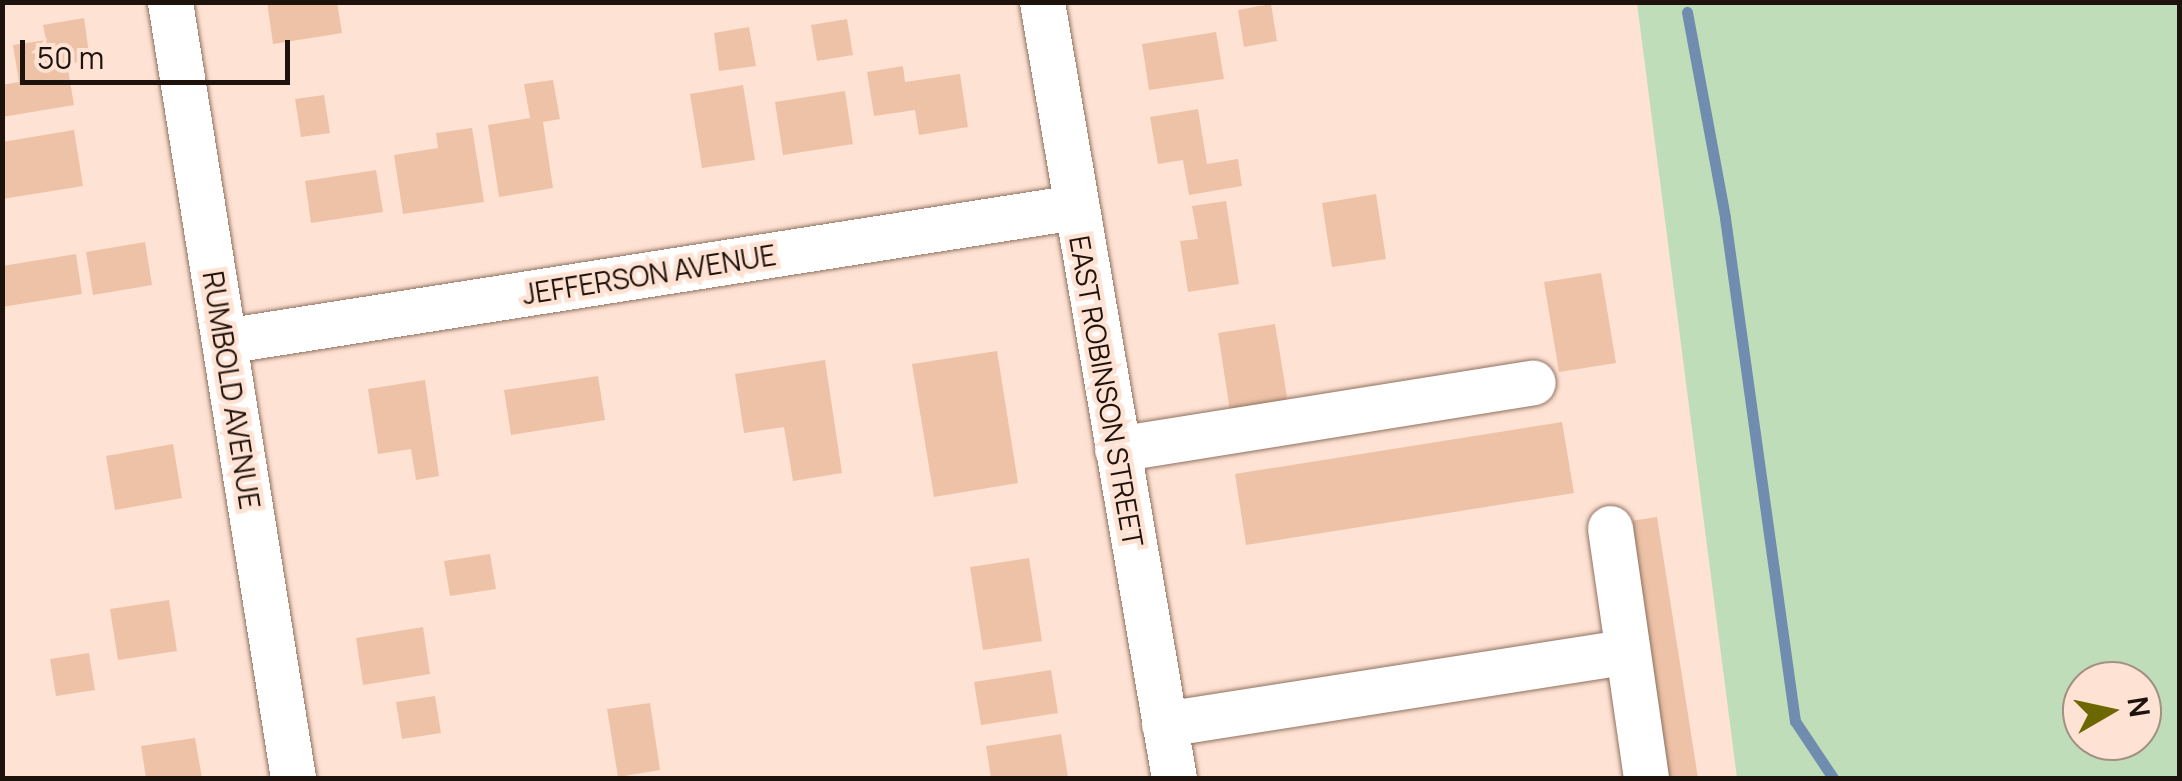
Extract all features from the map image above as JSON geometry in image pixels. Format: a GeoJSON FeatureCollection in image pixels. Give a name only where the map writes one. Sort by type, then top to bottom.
{"type":"FeatureCollection","features":[{"type":"Feature","properties":{"kind":"street","name":"RUMBOLD AVENUE"},"geometry":{"type":"LineString","coordinates":[[170,2],[293,778]]}},
{"type":"Feature","properties":{"kind":"street","name":"EAST ROBINSON STREET"},"geometry":{"type":"LineString","coordinates":[[1042,2],[1174,778]]}},
{"type":"Feature","properties":{"kind":"street","name":"JEFFERSON AVENUE"},"geometry":{"type":"LineString","coordinates":[[224,342],[1075,208]]}},
{"type":"Feature","properties":{"kind":"street"},"geometry":{"type":"LineString","coordinates":[[1117,449],[1533,382]]}},
{"type":"Feature","properties":{"kind":"street"},"geometry":{"type":"LineString","coordinates":[[1610,528],[1623,652],[1646,778]]}},
{"type":"Feature","properties":{"kind":"street"},"geometry":{"type":"LineString","coordinates":[[1164,724],[1623,652]]}},
{"type":"Feature","properties":{"kind":"green space"},"geometry":{"type":"Polygon","coordinates":[[[1637,3],[2179,3],[2179,778],[1737,778],[1637,3]]]}},
{"type":"Feature","properties":{"kind":"building"},"geometry":{"type":"Polygon","coordinates":[[[267,2],[337,2],[342,33],[273,44],[267,2]]]}},
{"type":"Feature","properties":{"kind":"building"},"geometry":{"type":"Polygon","coordinates":[[[1271,4],[1277,41],[1244,47],[1238,10],[1271,4]]]}},
{"type":"Feature","properties":{"kind":"building"},"geometry":{"type":"Polygon","coordinates":[[[84,18],[90,60],[67,64],[74,105],[2,117],[2,85],[19,82],[13,45],[46,40],[43,25],[84,18]]]}},
{"type":"Feature","properties":{"kind":"building"},"geometry":{"type":"Polygon","coordinates":[[[847,19],[853,55],[817,61],[811,25],[847,19]]]}},
{"type":"Feature","properties":{"kind":"building"},"geometry":{"type":"Polygon","coordinates":[[[749,27],[756,66],[719,71],[714,33],[749,27]]]}},
{"type":"Feature","properties":{"kind":"building"},"geometry":{"type":"Polygon","coordinates":[[[1216,32],[1224,79],[1149,90],[1142,44],[1216,32]]]}},
{"type":"Feature","properties":{"kind":"building"},"geometry":{"type":"Polygon","coordinates":[[[903,66],[905,82],[960,74],[968,127],[919,135],[915,110],[874,116],[867,72],[903,66]]]}},
{"type":"Feature","properties":{"kind":"building"},"geometry":{"type":"Polygon","coordinates":[[[553,80],[560,119],[543,122],[553,188],[499,197],[488,125],[530,118],[524,84],[553,80]]]}},
{"type":"Feature","properties":{"kind":"building"},"geometry":{"type":"Polygon","coordinates":[[[743,85],[755,160],[702,168],[690,94],[743,85]]]}},
{"type":"Feature","properties":{"kind":"building"},"geometry":{"type":"Polygon","coordinates":[[[845,91],[853,144],[783,155],[775,102],[845,91]]]}},
{"type":"Feature","properties":{"kind":"building"},"geometry":{"type":"Polygon","coordinates":[[[324,95],[330,133],[301,137],[295,99],[324,95]]]}},
{"type":"Feature","properties":{"kind":"building"},"geometry":{"type":"Polygon","coordinates":[[[1198,109],[1207,164],[1238,159],[1242,186],[1189,195],[1183,160],[1158,164],[1150,117],[1198,109]]]}},
{"type":"Feature","properties":{"kind":"building"},"geometry":{"type":"Polygon","coordinates":[[[472,128],[484,202],[403,214],[394,155],[438,148],[436,133],[472,128]]]}},
{"type":"Feature","properties":{"kind":"building"},"geometry":{"type":"Polygon","coordinates":[[[74,130],[83,186],[2,199],[2,142],[74,130]]]}},
{"type":"Feature","properties":{"kind":"building"},"geometry":{"type":"Polygon","coordinates":[[[376,170],[383,212],[311,223],[305,181],[376,170]]]}},
{"type":"Feature","properties":{"kind":"building"},"geometry":{"type":"Polygon","coordinates":[[[1376,194],[1386,259],[1332,267],[1322,203],[1376,194]]]}},
{"type":"Feature","properties":{"kind":"building"},"geometry":{"type":"Polygon","coordinates":[[[1226,201],[1239,284],[1188,292],[1180,241],[1198,239],[1192,206],[1226,201]]]}},
{"type":"Feature","properties":{"kind":"building"},"geometry":{"type":"Polygon","coordinates":[[[145,242],[152,285],[93,295],[86,252],[145,242]]]}},
{"type":"Feature","properties":{"kind":"building"},"geometry":{"type":"Polygon","coordinates":[[[76,254],[82,294],[2,307],[2,266],[76,254]]]}},
{"type":"Feature","properties":{"kind":"building"},"geometry":{"type":"Polygon","coordinates":[[[1601,273],[1616,363],[1559,372],[1544,282],[1601,273]]]}},
{"type":"Feature","properties":{"kind":"building"},"geometry":{"type":"Polygon","coordinates":[[[1275,324],[1290,415],[1232,424],[1218,333],[1275,324]]]}},
{"type":"Feature","properties":{"kind":"building"},"geometry":{"type":"Polygon","coordinates":[[[997,351],[1018,483],[934,497],[912,364],[997,351]]]}},
{"type":"Feature","properties":{"kind":"building"},"geometry":{"type":"Polygon","coordinates":[[[825,360],[842,473],[793,481],[784,427],[744,433],[735,374],[825,360]]]}},
{"type":"Feature","properties":{"kind":"building"},"geometry":{"type":"Polygon","coordinates":[[[598,376],[605,420],[511,435],[504,390],[598,376]]]}},
{"type":"Feature","properties":{"kind":"building"},"geometry":{"type":"Polygon","coordinates":[[[425,380],[439,476],[416,480],[411,449],[378,454],[368,389],[425,380]]]}},
{"type":"Feature","properties":{"kind":"building"},"geometry":{"type":"Polygon","coordinates":[[[1562,422],[1574,493],[1246,545],[1235,474],[1562,422]]]}},
{"type":"Feature","properties":{"kind":"building"},"geometry":{"type":"Polygon","coordinates":[[[173,444],[182,498],[115,510],[106,456],[173,444]]]}},
{"type":"Feature","properties":{"kind":"building"},"geometry":{"type":"Polygon","coordinates":[[[1657,517],[1698,778],[1658,778],[1617,523],[1657,517]]]}},
{"type":"Feature","properties":{"kind":"building"},"geometry":{"type":"Polygon","coordinates":[[[490,554],[496,589],[450,596],[444,561],[490,554]]]}},
{"type":"Feature","properties":{"kind":"building"},"geometry":{"type":"Polygon","coordinates":[[[1029,558],[1042,641],[983,650],[970,567],[1029,558]]]}},
{"type":"Feature","properties":{"kind":"building"},"geometry":{"type":"Polygon","coordinates":[[[169,600],[177,651],[118,660],[110,609],[169,600]]]}},
{"type":"Feature","properties":{"kind":"building"},"geometry":{"type":"Polygon","coordinates":[[[423,627],[430,674],[363,685],[356,638],[423,627]]]}},
{"type":"Feature","properties":{"kind":"building"},"geometry":{"type":"Polygon","coordinates":[[[89,653],[95,690],[56,696],[50,659],[89,653]]]}},
{"type":"Feature","properties":{"kind":"building"},"geometry":{"type":"Polygon","coordinates":[[[1051,670],[1058,713],[981,725],[974,682],[1051,670]]]}},
{"type":"Feature","properties":{"kind":"building"},"geometry":{"type":"Polygon","coordinates":[[[435,696],[441,733],[402,739],[396,702],[435,696]]]}},
{"type":"Feature","properties":{"kind":"building"},"geometry":{"type":"Polygon","coordinates":[[[650,703],[660,770],[618,777],[607,709],[650,703]]]}},
{"type":"Feature","properties":{"kind":"building"},"geometry":{"type":"Polygon","coordinates":[[[1061,734],[1068,777],[991,778],[986,746],[1061,734]]]}},
{"type":"Feature","properties":{"kind":"building"},"geometry":{"type":"Polygon","coordinates":[[[195,738],[202,778],[146,778],[141,746],[195,738]]]}},
{"type":"Feature","properties":{"kind":"waterway"},"geometry":{"type":"LineString","coordinates":[[1687,12],[1725,218],[1795,721],[1833,778]]}}]}
